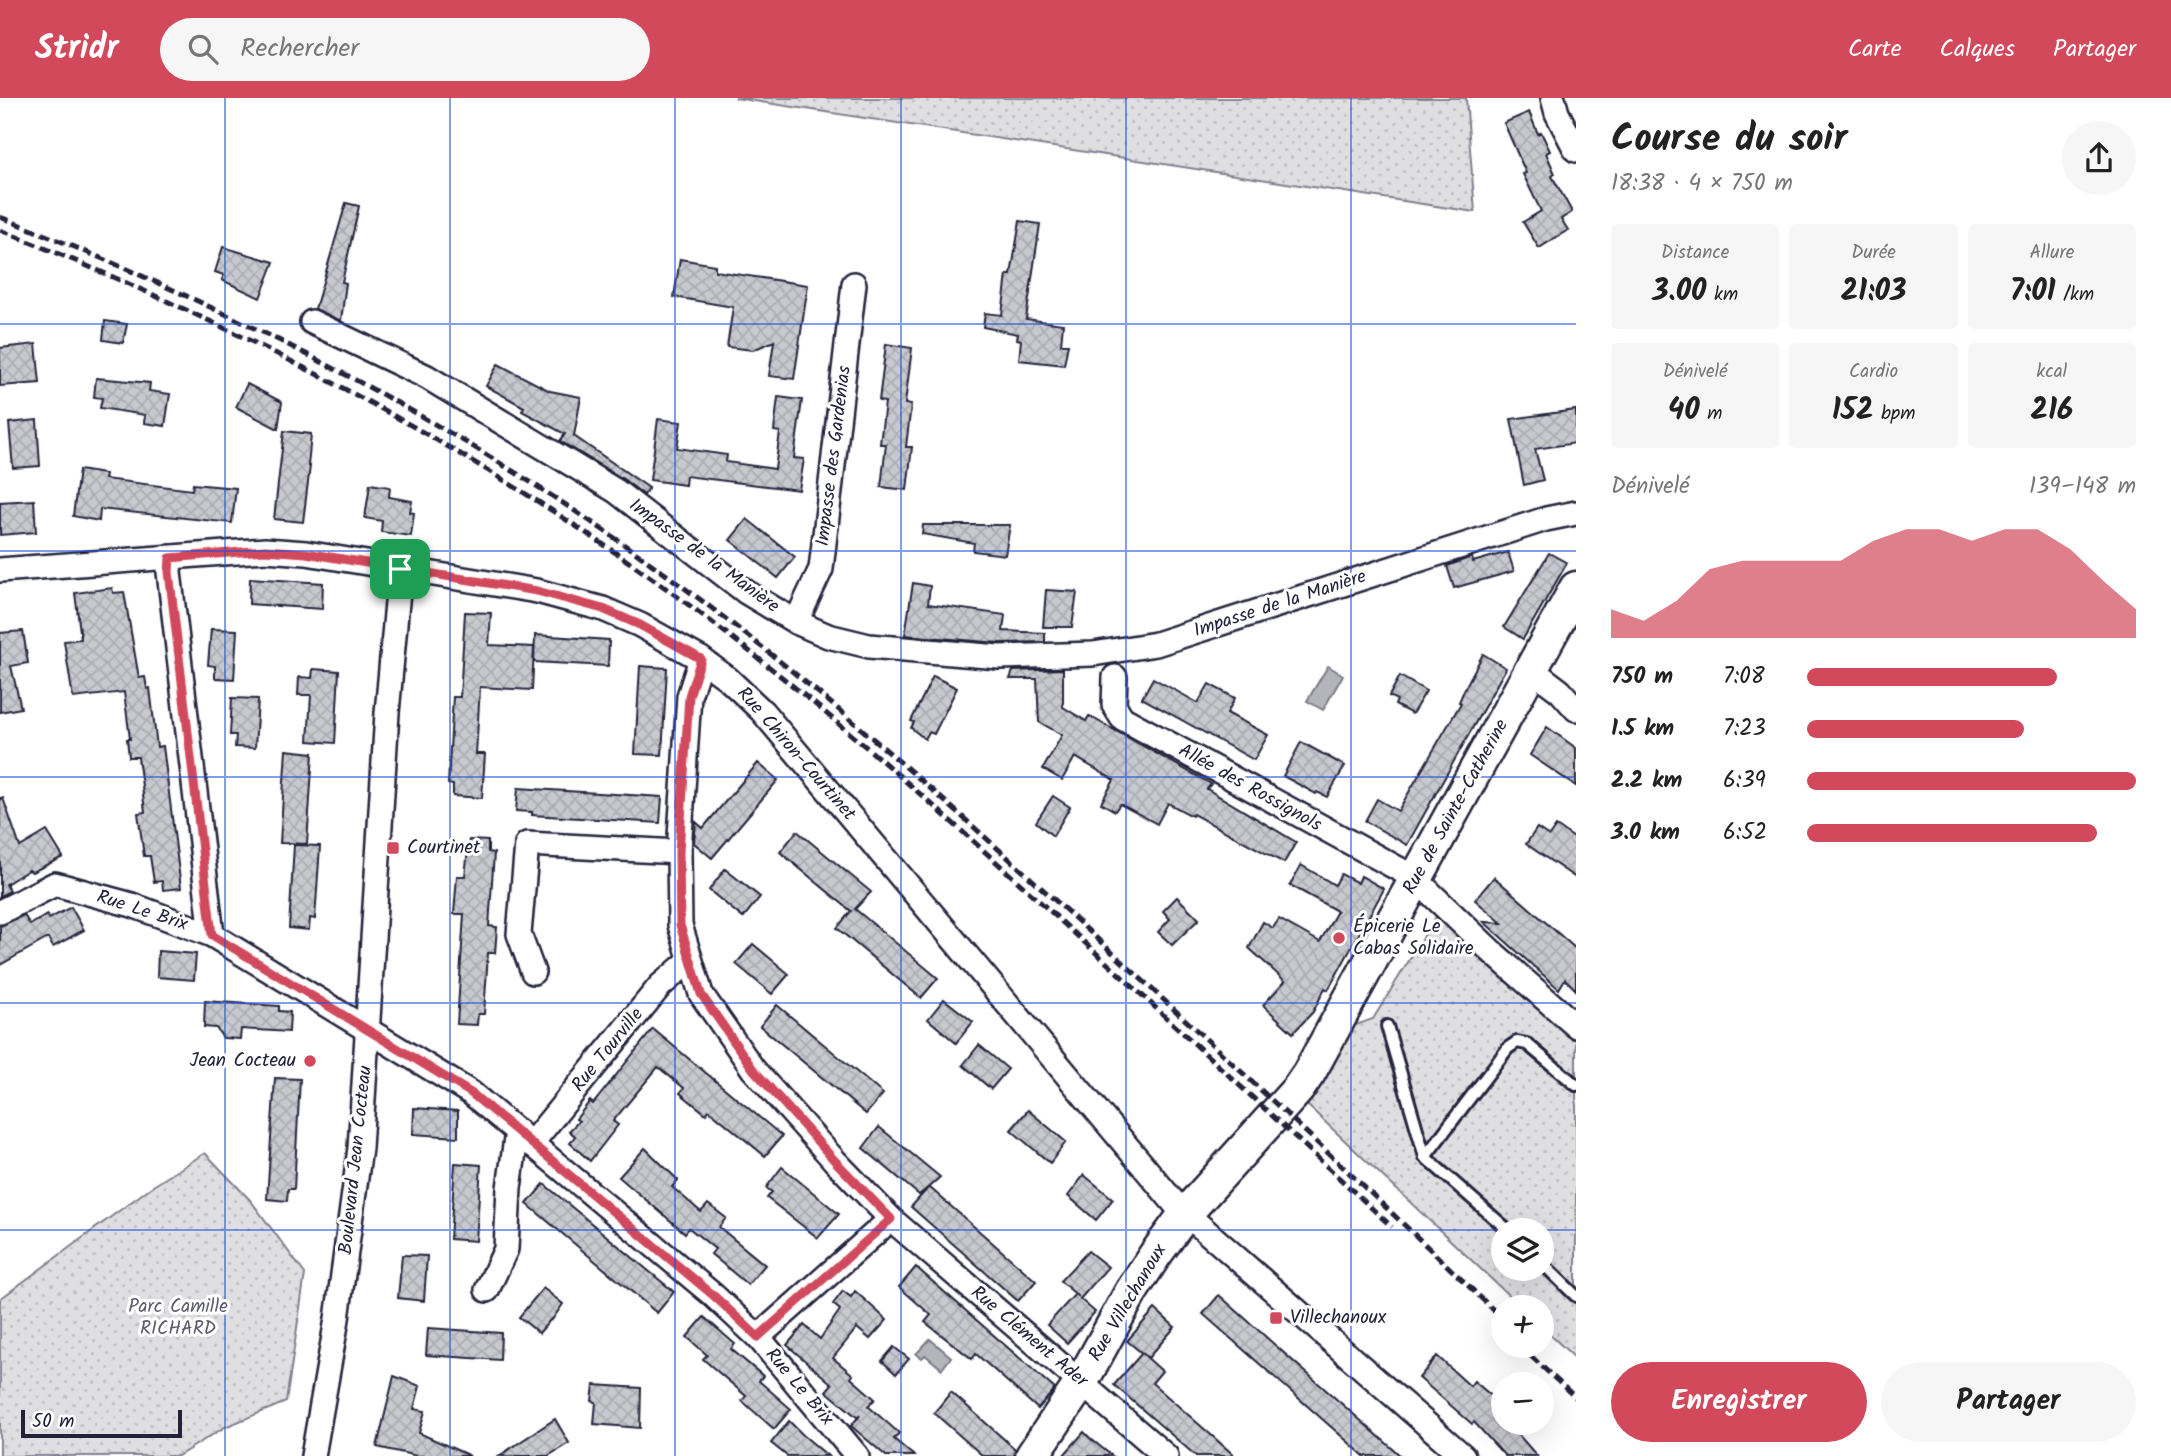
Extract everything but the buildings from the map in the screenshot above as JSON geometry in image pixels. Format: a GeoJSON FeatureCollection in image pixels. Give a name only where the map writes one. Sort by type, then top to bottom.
{"type":"FeatureCollection","features":[{"type":"Feature","properties":{"kind":"street"},"geometry":{"type":"LineString","coordinates":[[1553,98],[1576,150]]}},
{"type":"Feature","properties":{"kind":"street","name":"Impasse des Gardenias"},"geometry":{"type":"LineString","coordinates":[[796,622],[821,569],[854,284]]}},
{"type":"Feature","properties":{"kind":"street","name":"Impasse de la Manière"},"geometry":{"type":"LineString","coordinates":[[312,322],[427,377],[616,491],[746,592],[796,622],[828,636],[869,646],[999,657],[1125,650],[1156,644],[1546,519],[1576,513]]}},
{"type":"Feature","properties":{"kind":"street","name":"Rue Chiron-Courtinet"},"geometry":{"type":"LineString","coordinates":[[0,570],[265,550],[306,553],[537,591],[603,609],[640,625],[701,659],[727,678],[762,711],[1176,1205],[1463,1456]]}},
{"type":"Feature","properties":{"kind":"street"},"geometry":{"type":"LineString","coordinates":[[170,558],[169,572],[212,935]]}},
{"type":"Feature","properties":{"kind":"street","name":"Boulevard Jean Cocteau"},"geometry":{"type":"LineString","coordinates":[[313,1456],[337,1319],[360,1148],[378,846],[400,569]]}},
{"type":"Feature","properties":{"kind":"street","name":"Rue de Sainte-Catherine"},"geometry":{"type":"LineString","coordinates":[[1263,1128],[1309,1073],[1576,588]]}},
{"type":"Feature","properties":{"kind":"street","name":"Rue Clément Ader"},"geometry":{"type":"LineString","coordinates":[[701,659],[689,696],[679,852],[680,925],[701,994],[753,1069],[891,1219],[1166,1456]]}},
{"type":"Feature","properties":{"kind":"street"},"geometry":{"type":"LineString","coordinates":[[1531,669],[1568,690],[1576,709]]}},
{"type":"Feature","properties":{"kind":"street","name":"Allée des Rossignols"},"geometry":{"type":"LineString","coordinates":[[1115,677],[1114,705],[1122,718],[1416,880],[1576,1026]]}},
{"type":"Feature","properties":{"kind":"street"},"geometry":{"type":"LineString","coordinates":[[533,972],[519,934],[527,844],[679,852]]}},
{"type":"Feature","properties":{"kind":"street","name":"Rue Le Brix"},"geometry":{"type":"LineString","coordinates":[[0,912],[55,884],[132,905],[212,935],[471,1093],[713,1295],[758,1337],[857,1456]]}},
{"type":"Feature","properties":{"kind":"street","name":"Rue Tourville"},"geometry":{"type":"LineString","coordinates":[[524,1137],[660,986],[689,961]]}},
{"type":"Feature","properties":{"kind":"street","name":"Rue Villechanoux"},"geometry":{"type":"LineString","coordinates":[[1032,1456],[1081,1383],[1130,1292],[1186,1213],[1263,1128]]}},
{"type":"Feature","properties":{"kind":"street"},"geometry":{"type":"LineString","coordinates":[[487,1290],[506,1249],[509,1188],[524,1137]]}},
{"type":"Feature","properties":{"kind":"street"},"geometry":{"type":"LineString","coordinates":[[758,1337],[891,1219]]}},
{"type":"Feature","properties":{"kind":"lane"},"geometry":{"type":"LineString","coordinates":[[1387,1026],[1425,1157],[1494,1218]]}},
{"type":"Feature","properties":{"kind":"lane"},"geometry":{"type":"LineString","coordinates":[[1425,1157],[1508,1048],[1517,1042],[1527,1044],[1576,1085]]}},
{"type":"Feature","properties":{"kind":"lane"},"geometry":{"type":"LineString","coordinates":[[1554,1275],[1576,1296]]}},
{"type":"Feature","properties":{"kind":"green space"},"geometry":{"type":"Polygon","coordinates":[[[735,98],[1466,98],[1475,212],[735,98]]]}},
{"type":"Feature","properties":{"kind":"green space"},"geometry":{"type":"Polygon","coordinates":[[[1437,915],[1576,1040],[1576,1359],[1554,1338],[1554,1295],[1508,1295],[1493,1281],[1554,1281],[1554,1218],[1491,1218],[1491,1279],[1303,1101],[1350,1027],[1373,1019],[1437,915]]]}},
{"type":"Feature","properties":{"kind":"green space","name":"Parc Camille RICHARD"},"geometry":{"type":"Polygon","coordinates":[[[205,1153],[251,1201],[305,1274],[286,1402],[225,1427],[178,1456],[0,1456],[0,1299],[150,1188],[205,1153]]]}},
{"type":"Feature","properties":{"kind":"shaded area"},"geometry":{"type":"Polygon","coordinates":[[[1328,666],[1343,675],[1323,710],[1307,701],[1328,666]]]}},
{"type":"Feature","properties":{"kind":"shaded area"},"geometry":{"type":"Polygon","coordinates":[[[930,1339],[951,1357],[942,1369],[925,1355],[922,1358],[916,1354],[930,1339]]]}},
{"type":"Feature","properties":{"kind":"railway"},"geometry":{"type":"LineString","coordinates":[[0,217],[174,290],[344,374],[508,468],[664,573],[820,694],[971,824],[1233,1064],[1491,1308]]}},
{"type":"Feature","properties":{"kind":"railway"},"geometry":{"type":"LineString","coordinates":[[0,230],[170,302],[335,384],[495,475],[649,576],[809,699],[911,786],[1103,959],[1392,1227]]}},
{"type":"Feature","properties":{"kind":"railway"},"geometry":{"type":"LineString","coordinates":[[1533,1358],[1576,1398]]}},
{"type":"Feature","properties":{"kind":"place","name":"Courtinet"},"geometry":{"type":"Point","coordinates":[393,848]}},
{"type":"Feature","properties":{"kind":"place","name":"Épicerie Le Cabas Solidaire"},"geometry":{"type":"Point","coordinates":[1339,938]}},
{"type":"Feature","properties":{"kind":"place","name":"Jean Cocteau"},"geometry":{"type":"Point","coordinates":[310,1061]}},
{"type":"Feature","properties":{"kind":"place","name":"Villechanoux"},"geometry":{"type":"Point","coordinates":[1276,1318]}},
{"type":"Feature","properties":{"kind":"route"},"geometry":{"type":"LineString","coordinates":[[265,550],[306,553],[400,569],[537,591],[603,609],[640,625],[701,659],[689,696],[679,852],[680,925],[689,961],[701,994],[753,1069],[891,1219],[758,1337],[713,1295],[471,1093],[212,935],[169,572],[170,558],[265,550]]}}]}
